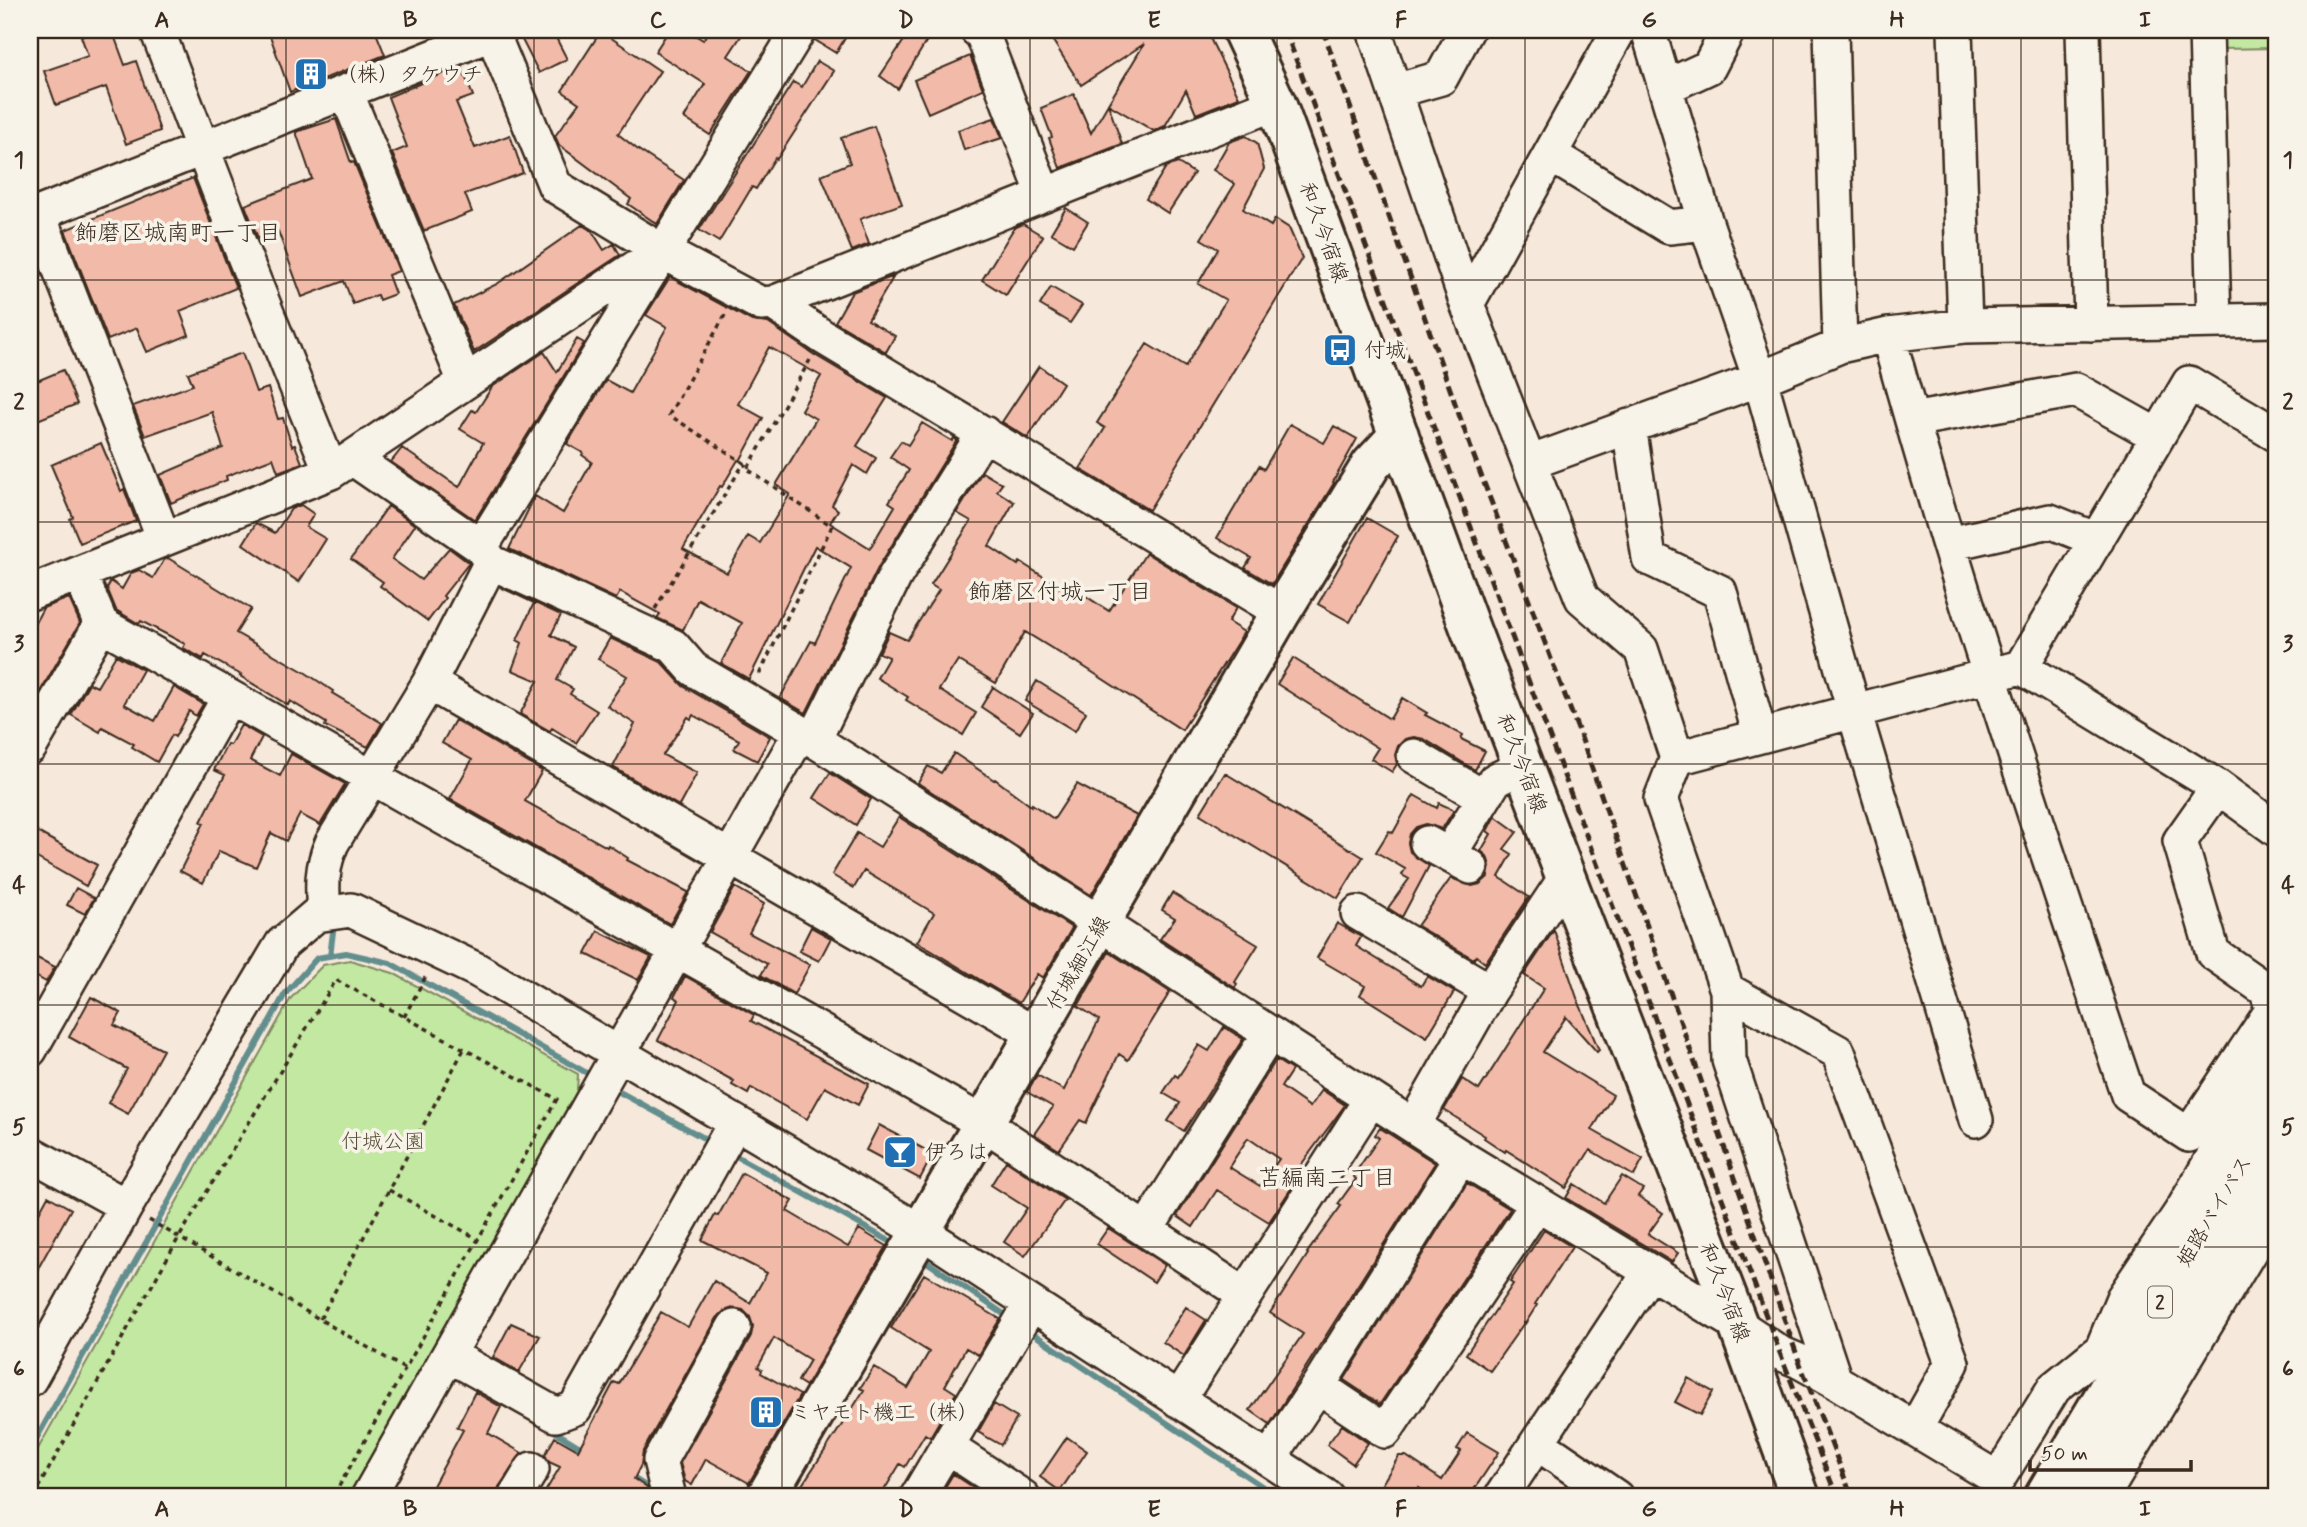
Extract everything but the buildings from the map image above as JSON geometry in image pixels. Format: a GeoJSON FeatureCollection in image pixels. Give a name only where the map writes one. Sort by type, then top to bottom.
{"type":"FeatureCollection","features":[{"type":"Feature","properties":{"kind":"main road","name":"和久今宿線"},"geometry":{"type":"LineString","coordinates":[[1242,30],[1276,103],[1524,766],[1738,1325],[1800,1497]]}},
{"type":"Feature","properties":{"kind":"main road","name":"付城細江線"},"geometry":{"type":"LineString","coordinates":[[766,1497],[1281,612],[1371,465],[1399,435]]}},
{"type":"Feature","properties":{"kind":"main road","name":"姫路バイパス"},"geometry":{"type":"LineString","coordinates":[[2043,1497],[2277,1106]]}},
{"type":"Feature","properties":{"kind":"main road","name":"姫路バイパス"},"geometry":{"type":"LineString","coordinates":[[2079,1497],[2277,1164]]}},
{"type":"Feature","properties":{"kind":"street"},"geometry":{"type":"LineString","coordinates":[[157,30],[202,149],[341,465],[486,554],[673,646],[692,669],[807,737],[1101,923],[1461,1157],[1780,1353],[1835,1381],[1998,1479],[2054,1388],[2102,1349]]}},
{"type":"Feature","properties":{"kind":"street"},"geometry":{"type":"LineString","coordinates":[[324,913],[321,883],[324,860],[429,683],[486,554],[661,251],[799,30]]}},
{"type":"Feature","properties":{"kind":"street"},"geometry":{"type":"LineString","coordinates":[[1374,30],[1467,303],[1582,598],[1641,649],[1677,758],[1661,799],[1727,990],[1729,1060],[1835,1381]]}},
{"type":"Feature","properties":{"kind":"street"},"geometry":{"type":"LineString","coordinates":[[1395,91],[1441,78],[1467,30]]}},
{"type":"Feature","properties":{"kind":"street"},"geometry":{"type":"LineString","coordinates":[[1467,303],[1619,30]]}},
{"type":"Feature","properties":{"kind":"street"},"geometry":{"type":"LineString","coordinates":[[1648,30],[1706,223],[1760,379],[1854,711],[1976,1120]]}},
{"type":"Feature","properties":{"kind":"street"},"geometry":{"type":"LineString","coordinates":[[1666,87],[1709,67],[1728,30]]}},
{"type":"Feature","properties":{"kind":"street"},"geometry":{"type":"LineString","coordinates":[[1831,30],[1840,346]]}},
{"type":"Feature","properties":{"kind":"street"},"geometry":{"type":"LineString","coordinates":[[1955,30],[1965,326]]}},
{"type":"Feature","properties":{"kind":"street"},"geometry":{"type":"LineString","coordinates":[[2084,30],[2091,324]]}},
{"type":"Feature","properties":{"kind":"street"},"geometry":{"type":"LineString","coordinates":[[2206,30],[2214,321]]}},
{"type":"Feature","properties":{"kind":"street"},"geometry":{"type":"LineString","coordinates":[[164,540],[34,215],[495,31],[555,186],[661,251],[761,304],[773,303],[1276,103]]}},
{"type":"Feature","properties":{"kind":"street"},"geometry":{"type":"LineString","coordinates":[[983,31],[1044,195]]}},
{"type":"Feature","properties":{"kind":"street"},"geometry":{"type":"LineString","coordinates":[[346,92],[465,382]]}},
{"type":"Feature","properties":{"kind":"street"},"geometry":{"type":"LineString","coordinates":[[1551,155],[1669,227],[1706,223]]}},
{"type":"Feature","properties":{"kind":"street"},"geometry":{"type":"LineString","coordinates":[[30,593],[341,465],[661,251]]}},
{"type":"Feature","properties":{"kind":"street"},"geometry":{"type":"LineString","coordinates":[[773,303],[823,337],[1281,612]]}},
{"type":"Feature","properties":{"kind":"street"},"geometry":{"type":"LineString","coordinates":[[1529,463],[1760,379],[1840,346],[1888,334],[1965,326],[2277,320]]}},
{"type":"Feature","properties":{"kind":"street"},"geometry":{"type":"LineString","coordinates":[[1888,334],[1988,675],[2128,1095],[2189,1135],[2210,1131],[2277,1047]]}},
{"type":"Feature","properties":{"kind":"street"},"geometry":{"type":"LineString","coordinates":[[2021,667],[2189,383],[2277,435]]}},
{"type":"Feature","properties":{"kind":"street"},"geometry":{"type":"LineString","coordinates":[[1912,420],[2076,390],[2158,436]]}},
{"type":"Feature","properties":{"kind":"street"},"geometry":{"type":"LineString","coordinates":[[1629,426],[1648,558],[1720,592],[1760,736]]}},
{"type":"Feature","properties":{"kind":"street"},"geometry":{"type":"LineString","coordinates":[[368,1497],[730,858],[807,737],[895,576],[984,433]]}},
{"type":"Feature","properties":{"kind":"street"},"geometry":{"type":"LineString","coordinates":[[1949,544],[2050,521],[2097,540]]}},
{"type":"Feature","properties":{"kind":"street"},"geometry":{"type":"LineString","coordinates":[[80,573],[101,624],[983,1123],[1245,1295]]}},
{"type":"Feature","properties":{"kind":"street"},"geometry":{"type":"LineString","coordinates":[[30,747],[101,624]]}},
{"type":"Feature","properties":{"kind":"street"},"geometry":{"type":"LineString","coordinates":[[1677,758],[2021,667],[2218,787],[2277,830]]}},
{"type":"Feature","properties":{"kind":"street"},"geometry":{"type":"LineString","coordinates":[[429,683],[1035,1034]]}},
{"type":"Feature","properties":{"kind":"street"},"geometry":{"type":"LineString","coordinates":[[30,1050],[229,697]]}},
{"type":"Feature","properties":{"kind":"street"},"geometry":{"type":"LineString","coordinates":[[1413,757],[1483,797]]}},
{"type":"Feature","properties":{"kind":"street"},"geometry":{"type":"LineString","coordinates":[[1449,855],[1495,779],[1524,766]]}},
{"type":"Feature","properties":{"kind":"street"},"geometry":{"type":"LineString","coordinates":[[2006,1497],[2059,1404],[2076,1391],[2102,1349],[2123,1298],[2183,1209],[2210,1131],[2273,1009],[2266,990],[2213,953],[2180,841],[2218,787]]}},
{"type":"Feature","properties":{"kind":"street"},"geometry":{"type":"LineString","coordinates":[[1413,1126],[1490,991],[1566,877]]}},
{"type":"Feature","properties":{"kind":"street"},"geometry":{"type":"LineString","coordinates":[[30,1380],[126,1206],[282,944],[316,915],[351,910],[477,970],[922,1232],[1327,1497]]}},
{"type":"Feature","properties":{"kind":"street"},"geometry":{"type":"LineString","coordinates":[[1358,913],[1490,991]]}},
{"type":"Feature","properties":{"kind":"street"},"geometry":{"type":"LineString","coordinates":[[1727,990],[1838,1052],[1952,1363],[1915,1429]]}},
{"type":"Feature","properties":{"kind":"street"},"geometry":{"type":"LineString","coordinates":[[1146,1230],[1269,1034]]}},
{"type":"Feature","properties":{"kind":"street"},"geometry":{"type":"LineString","coordinates":[[1178,1400],[1371,1099]]}},
{"type":"Feature","properties":{"kind":"street"},"geometry":{"type":"LineString","coordinates":[[449,1355],[556,1415],[575,1408],[734,1123]]}},
{"type":"Feature","properties":{"kind":"street"},"geometry":{"type":"LineString","coordinates":[[30,1153],[126,1206]]}},
{"type":"Feature","properties":{"kind":"street"},"geometry":{"type":"LineString","coordinates":[[1269,1459],[1318,1386],[1461,1157]]}},
{"type":"Feature","properties":{"kind":"street"},"geometry":{"type":"LineString","coordinates":[[1318,1386],[1385,1432],[1537,1204]]}},
{"type":"Feature","properties":{"kind":"street"},"geometry":{"type":"LineString","coordinates":[[2102,1497],[2277,1206]]}},
{"type":"Feature","properties":{"kind":"street"},"geometry":{"type":"LineString","coordinates":[[1502,1497],[1650,1272]]}},
{"type":"Feature","properties":{"kind":"street"},"geometry":{"type":"LineString","coordinates":[[917,1497],[1031,1304]]}},
{"type":"Feature","properties":{"kind":"street"},"geometry":{"type":"LineString","coordinates":[[669,1497],[660,1460],[734,1327]]}},
{"type":"Feature","properties":{"kind":"street"},"geometry":{"type":"LineString","coordinates":[[1537,1443],[1616,1497]]}},
{"type":"Feature","properties":{"kind":"street"},"geometry":{"type":"LineString","coordinates":[[947,1447],[1023,1497]]}},
{"type":"Feature","properties":{"kind":"street"},"geometry":{"type":"LineString","coordinates":[[515,1497],[532,1469]]}},
{"type":"Feature","properties":{"kind":"path"},"geometry":{"type":"LineString","coordinates":[[738,291],[669,415],[744,463],[747,469],[831,526],[746,701]]}},
{"type":"Feature","properties":{"kind":"path"},"geometry":{"type":"LineString","coordinates":[[747,469],[823,337]]}},
{"type":"Feature","properties":{"kind":"path"},"geometry":{"type":"LineString","coordinates":[[642,632],[744,463]]}},
{"type":"Feature","properties":{"kind":"path"},"geometry":{"type":"LineString","coordinates":[[404,1017],[439,951]]}},
{"type":"Feature","properties":{"kind":"path"},"geometry":{"type":"LineString","coordinates":[[33,1497],[178,1238],[336,980],[557,1099],[333,1497]]}},
{"type":"Feature","properties":{"kind":"path"},"geometry":{"type":"LineString","coordinates":[[319,1320],[464,1049]]}},
{"type":"Feature","properties":{"kind":"path"},"geometry":{"type":"LineString","coordinates":[[389,1190],[478,1239]]}},
{"type":"Feature","properties":{"kind":"path"},"geometry":{"type":"LineString","coordinates":[[126,1206],[404,1368]]}},
{"type":"Feature","properties":{"kind":"green space"},"geometry":{"type":"Polygon","coordinates":[[[2217,30],[2277,30],[2277,48],[2218,49],[2217,30]]]}},
{"type":"Feature","properties":{"kind":"green space","name":"付城公園"},"geometry":{"type":"Polygon","coordinates":[[[350,960],[393,973],[578,1074],[576,1105],[353,1497],[30,1497],[30,1463],[291,998],[323,965],[350,960]]]}},
{"type":"Feature","properties":{"kind":"waterway"},"geometry":{"type":"LineString","coordinates":[[330,956],[334,924]]}},
{"type":"Feature","properties":{"kind":"waterway"},"geometry":{"type":"LineString","coordinates":[[30,1450],[285,994],[317,958],[346,953],[390,963],[594,1077]]}},
{"type":"Feature","properties":{"kind":"waterway"},"geometry":{"type":"LineString","coordinates":[[612,1088],[713,1143]]}},
{"type":"Feature","properties":{"kind":"waterway"},"geometry":{"type":"LineString","coordinates":[[729,1152],[895,1244]]}},
{"type":"Feature","properties":{"kind":"waterway"},"geometry":{"type":"LineString","coordinates":[[927,1262],[1011,1319]]}},
{"type":"Feature","properties":{"kind":"waterway"},"geometry":{"type":"LineString","coordinates":[[1026,1329],[1278,1497]]}},
{"type":"Feature","properties":{"kind":"waterway"},"geometry":{"type":"LineString","coordinates":[[549,1428],[585,1450]]}},
{"type":"Feature","properties":{"kind":"waterway"},"geometry":{"type":"LineString","coordinates":[[628,1475],[654,1491]]}},
{"type":"Feature","properties":{"kind":"railway"},"geometry":{"type":"LineString","coordinates":[[1285,30],[1780,1353],[1837,1497]]}},
{"type":"Feature","properties":{"kind":"railway"},"geometry":{"type":"LineString","coordinates":[[1323,30],[1473,454],[1582,740],[1799,1361],[1852,1497]]}},
{"type":"Feature","properties":{"kind":"place","name":"（株）タケウチ"},"geometry":{"type":"Point","coordinates":[311,74]}},
{"type":"Feature","properties":{"kind":"place","name":"付城"},"geometry":{"type":"Point","coordinates":[1340,350]}},
{"type":"Feature","properties":{"kind":"place","name":"伊ろは"},"geometry":{"type":"Point","coordinates":[900,1152]}},
{"type":"Feature","properties":{"kind":"place","name":"ミヤモト機工（株）"},"geometry":{"type":"Point","coordinates":[766,1412]}},
{"type":"Feature","properties":{"kind":"district","name":"飾磨区城南町一丁目"},"geometry":{"type":"Point","coordinates":[178,232]}},
{"type":"Feature","properties":{"kind":"district","name":"飾磨区付城一丁目"},"geometry":{"type":"Point","coordinates":[1060,591]}},
{"type":"Feature","properties":{"kind":"district","name":"苫編南二丁目"},"geometry":{"type":"Point","coordinates":[1327,1177]}}]}
